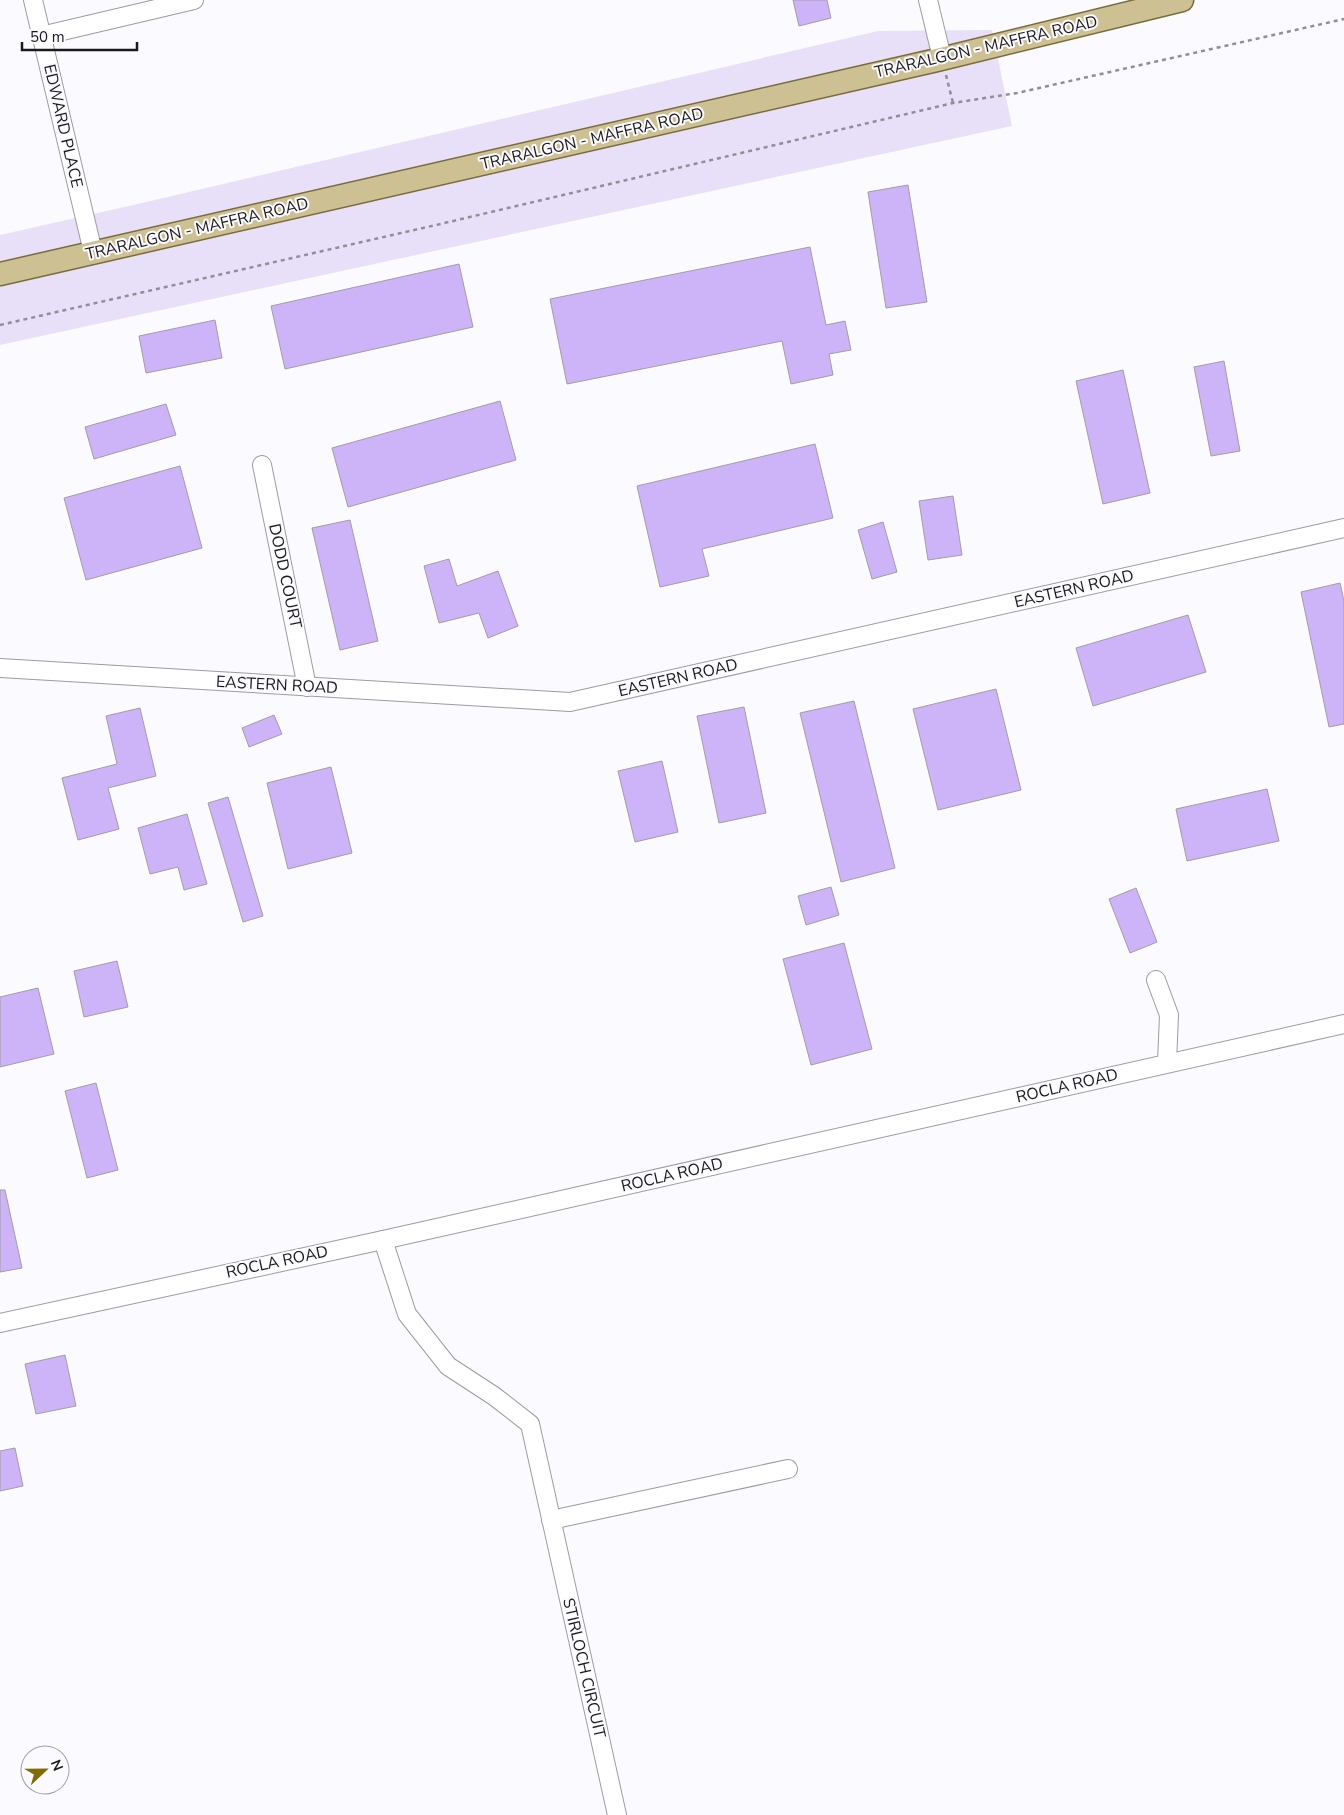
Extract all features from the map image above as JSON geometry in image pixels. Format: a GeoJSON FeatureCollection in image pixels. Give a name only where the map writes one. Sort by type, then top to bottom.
{"type":"FeatureCollection","features":[{"type":"Feature","properties":{"kind":"main road","name":"TRARALGON - MAFFRA ROAD"},"geometry":{"type":"LineString","coordinates":[[0,274],[942,58],[1182,0]]}},
{"type":"Feature","properties":{"kind":"street","name":"EDWARD PLACE"},"geometry":{"type":"LineString","coordinates":[[33,0],[93,252]]}},
{"type":"Feature","properties":{"kind":"street"},"geometry":{"type":"LineString","coordinates":[[41,36],[194,0]]}},
{"type":"Feature","properties":{"kind":"street"},"geometry":{"type":"LineString","coordinates":[[928,0],[942,58]]}},
{"type":"Feature","properties":{"kind":"street","name":"DODD COURT"},"geometry":{"type":"LineString","coordinates":[[262,465],[307,687]]}},
{"type":"Feature","properties":{"kind":"street","name":"EASTERN ROAD"},"geometry":{"type":"LineString","coordinates":[[0,668],[570,702],[1344,528]]}},
{"type":"Feature","properties":{"kind":"street"},"geometry":{"type":"LineString","coordinates":[[1156,980],[1169,1015],[1168,1064]]}},
{"type":"Feature","properties":{"kind":"street","name":"ROCLA ROAD"},"geometry":{"type":"LineString","coordinates":[[0,1323],[382,1240],[1344,1024]]}},
{"type":"Feature","properties":{"kind":"street","name":"STIRLOCH CIRCUIT"},"geometry":{"type":"LineString","coordinates":[[382,1240],[407,1314],[448,1366],[494,1396],[530,1424],[617,1815]]}},
{"type":"Feature","properties":{"kind":"street"},"geometry":{"type":"LineString","coordinates":[[551,1520],[788,1469]]}},
{"type":"Feature","properties":{"kind":"path"},"geometry":{"type":"LineString","coordinates":[[0,325],[436,225],[953,103],[1017,92],[1344,19]]}},
{"type":"Feature","properties":{"kind":"path"},"geometry":{"type":"LineString","coordinates":[[942,58],[953,103]]}},
{"type":"Feature","properties":{"kind":"shaded area"},"geometry":{"type":"Polygon","coordinates":[[[992,30],[1012,126],[0,345],[0,235],[878,31],[992,30]]]}},
{"type":"Feature","properties":{"kind":"building"},"geometry":{"type":"Polygon","coordinates":[[[793,0],[827,0],[831,18],[799,26],[793,0]]]}},
{"type":"Feature","properties":{"kind":"building"},"geometry":{"type":"Polygon","coordinates":[[[908,185],[927,302],[886,308],[868,192],[908,185]]]}},
{"type":"Feature","properties":{"kind":"building"},"geometry":{"type":"Polygon","coordinates":[[[810,247],[826,325],[845,321],[851,350],[829,354],[833,375],[791,384],[782,341],[567,384],[550,299],[810,247]]]}},
{"type":"Feature","properties":{"kind":"building"},"geometry":{"type":"Polygon","coordinates":[[[459,264],[473,327],[285,369],[271,306],[459,264]]]}},
{"type":"Feature","properties":{"kind":"building"},"geometry":{"type":"Polygon","coordinates":[[[215,320],[222,358],[146,373],[139,336],[215,320]]]}},
{"type":"Feature","properties":{"kind":"building"},"geometry":{"type":"Polygon","coordinates":[[[1224,361],[1240,451],[1211,456],[1194,367],[1224,361]]]}},
{"type":"Feature","properties":{"kind":"building"},"geometry":{"type":"Polygon","coordinates":[[[1123,370],[1150,493],[1103,504],[1076,381],[1123,370]]]}},
{"type":"Feature","properties":{"kind":"building"},"geometry":{"type":"Polygon","coordinates":[[[500,401],[516,460],[348,507],[332,448],[500,401]]]}},
{"type":"Feature","properties":{"kind":"building"},"geometry":{"type":"Polygon","coordinates":[[[166,404],[176,435],[94,459],[85,427],[166,404]]]}},
{"type":"Feature","properties":{"kind":"building"},"geometry":{"type":"Polygon","coordinates":[[[815,444],[833,518],[702,549],[709,576],[660,587],[637,486],[815,444]]]}},
{"type":"Feature","properties":{"kind":"building"},"geometry":{"type":"Polygon","coordinates":[[[180,466],[202,548],[86,580],[64,498],[180,466]]]}},
{"type":"Feature","properties":{"kind":"building"},"geometry":{"type":"Polygon","coordinates":[[[953,496],[962,555],[928,560],[919,501],[953,496]]]}},
{"type":"Feature","properties":{"kind":"building"},"geometry":{"type":"Polygon","coordinates":[[[350,520],[378,641],[340,650],[312,528],[350,520]]]}},
{"type":"Feature","properties":{"kind":"building"},"geometry":{"type":"Polygon","coordinates":[[[883,522],[897,572],[872,579],[858,530],[883,522]]]}},
{"type":"Feature","properties":{"kind":"building"},"geometry":{"type":"Polygon","coordinates":[[[449,559],[457,586],[498,571],[518,626],[488,638],[479,613],[439,623],[424,566],[449,559]]]}},
{"type":"Feature","properties":{"kind":"building"},"geometry":{"type":"Polygon","coordinates":[[[1340,583],[1344,601],[1344,724],[1329,727],[1301,592],[1340,583]]]}},
{"type":"Feature","properties":{"kind":"building"},"geometry":{"type":"Polygon","coordinates":[[[1188,615],[1206,672],[1093,706],[1076,648],[1188,615]]]}},
{"type":"Feature","properties":{"kind":"building"},"geometry":{"type":"Polygon","coordinates":[[[996,689],[1021,790],[938,810],[913,709],[996,689]]]}},
{"type":"Feature","properties":{"kind":"building"},"geometry":{"type":"Polygon","coordinates":[[[854,701],[895,868],[841,882],[800,713],[854,701]]]}},
{"type":"Feature","properties":{"kind":"building"},"geometry":{"type":"Polygon","coordinates":[[[744,707],[766,813],[719,823],[697,716],[744,707]]]}},
{"type":"Feature","properties":{"kind":"building"},"geometry":{"type":"Polygon","coordinates":[[[140,708],[156,776],[108,788],[119,829],[78,840],[62,778],[117,764],[106,716],[140,708]]]}},
{"type":"Feature","properties":{"kind":"building"},"geometry":{"type":"Polygon","coordinates":[[[274,715],[282,734],[249,747],[242,728],[274,715]]]}},
{"type":"Feature","properties":{"kind":"building"},"geometry":{"type":"Polygon","coordinates":[[[662,761],[678,832],[635,842],[618,771],[662,761]]]}},
{"type":"Feature","properties":{"kind":"building"},"geometry":{"type":"Polygon","coordinates":[[[331,767],[352,853],[288,869],[267,783],[331,767]]]}},
{"type":"Feature","properties":{"kind":"building"},"geometry":{"type":"Polygon","coordinates":[[[1267,789],[1279,841],[1187,861],[1176,809],[1267,789]]]}},
{"type":"Feature","properties":{"kind":"building"},"geometry":{"type":"Polygon","coordinates":[[[228,797],[263,916],[243,922],[208,803],[228,797]]]}},
{"type":"Feature","properties":{"kind":"building"},"geometry":{"type":"Polygon","coordinates":[[[187,814],[207,884],[184,890],[178,867],[150,874],[138,828],[187,814]]]}},
{"type":"Feature","properties":{"kind":"building"},"geometry":{"type":"Polygon","coordinates":[[[831,887],[839,915],[806,925],[798,896],[831,887]]]}},
{"type":"Feature","properties":{"kind":"building"},"geometry":{"type":"Polygon","coordinates":[[[1136,888],[1157,942],[1130,953],[1109,899],[1136,888]]]}},
{"type":"Feature","properties":{"kind":"building"},"geometry":{"type":"Polygon","coordinates":[[[844,943],[872,1049],[811,1065],[783,959],[844,943]]]}},
{"type":"Feature","properties":{"kind":"building"},"geometry":{"type":"Polygon","coordinates":[[[117,961],[128,1007],[84,1017],[74,971],[117,961]]]}},
{"type":"Feature","properties":{"kind":"building"},"geometry":{"type":"Polygon","coordinates":[[[38,988],[54,1054],[0,1067],[0,997],[38,988]]]}},
{"type":"Feature","properties":{"kind":"building"},"geometry":{"type":"Polygon","coordinates":[[[96,1083],[118,1170],[87,1178],[65,1091],[96,1083]]]}},
{"type":"Feature","properties":{"kind":"building"},"geometry":{"type":"Polygon","coordinates":[[[0,1190],[5,1190],[22,1268],[0,1272],[0,1190]]]}},
{"type":"Feature","properties":{"kind":"building"},"geometry":{"type":"Polygon","coordinates":[[[65,1355],[76,1406],[36,1414],[25,1364],[65,1355]]]}},
{"type":"Feature","properties":{"kind":"building"},"geometry":{"type":"Polygon","coordinates":[[[15,1448],[23,1486],[0,1491],[0,1451],[15,1448]]]}}]}
